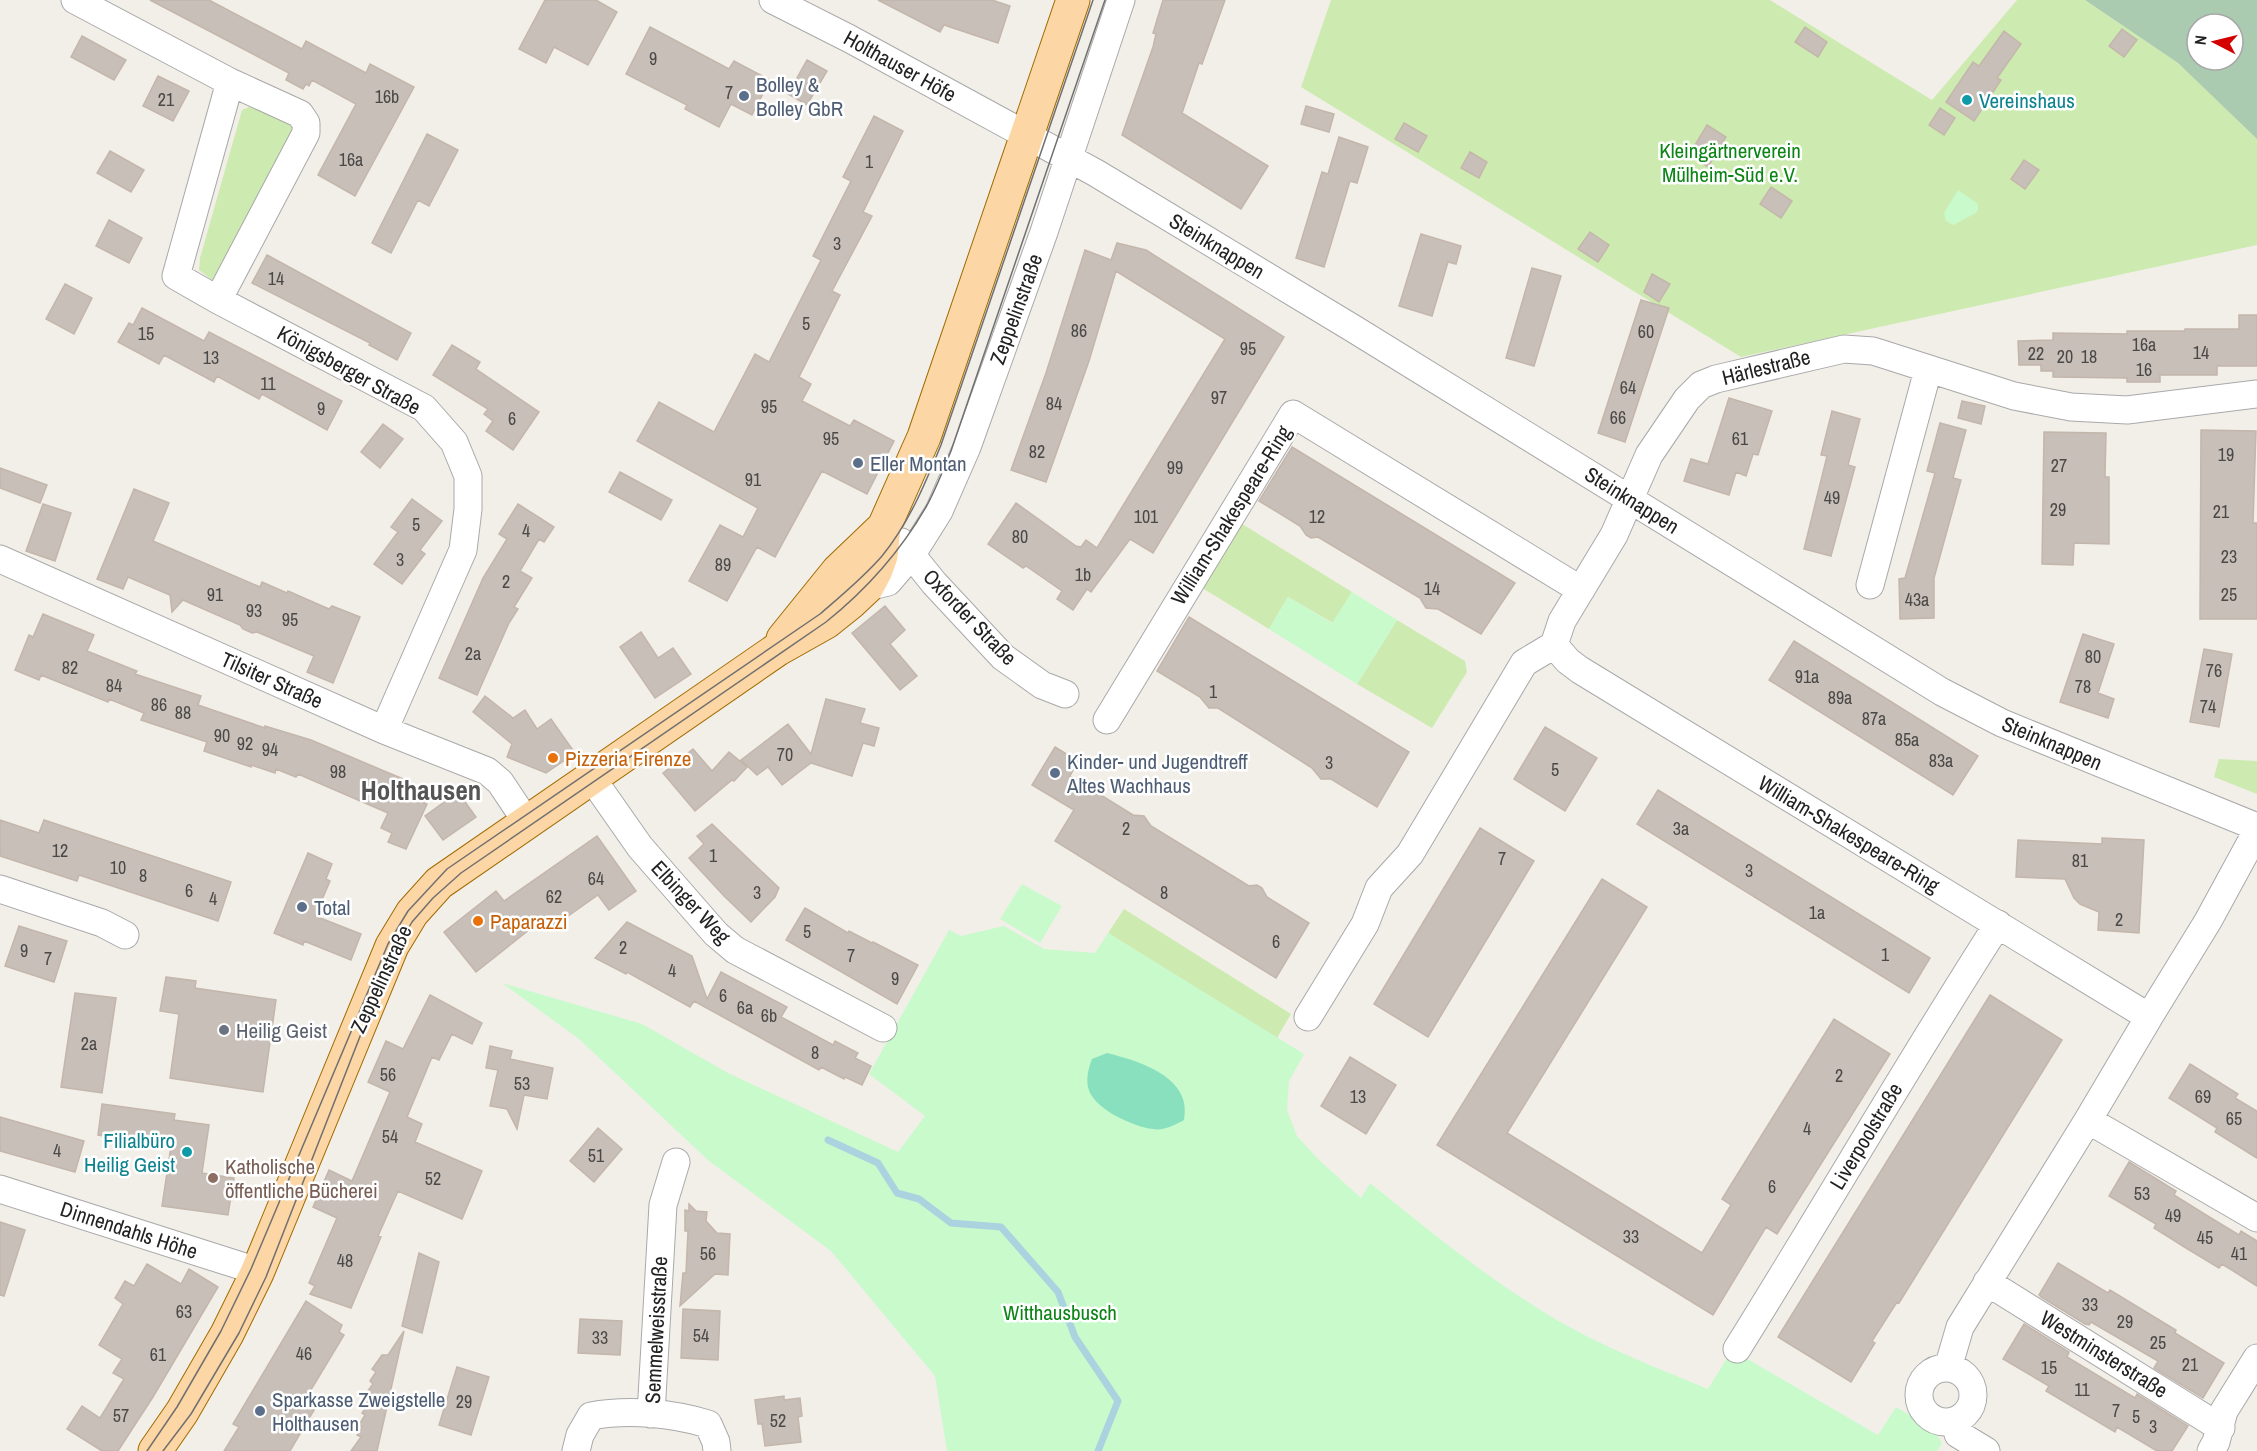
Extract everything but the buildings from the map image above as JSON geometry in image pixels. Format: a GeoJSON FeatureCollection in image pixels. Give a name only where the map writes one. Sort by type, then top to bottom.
{"type":"FeatureCollection","features":[{"type":"Feature","properties":{"kind":"main road","name":"Zeppelinstraße"},"geometry":{"type":"LineString","coordinates":[[155,1451],[182,1412],[228,1334],[257,1273],[392,946],[412,913],[439,883],[778,649],[826,622],[867,587],[881,556],[884,527],[924,437],[1073,0]]}},
{"type":"Feature","properties":{"kind":"main road","name":"Zeppelinstraße"},"geometry":{"type":"LineString","coordinates":[[778,649],[784,638],[838,571],[884,527]]}},
{"type":"Feature","properties":{"kind":"street"},"geometry":{"type":"LineString","coordinates":[[75,0],[230,82],[300,114],[306,123],[306,133],[218,300]]}},
{"type":"Feature","properties":{"kind":"street","name":"Holthauser Höfe"},"geometry":{"type":"LineString","coordinates":[[773,0],[1027,134]]}},
{"type":"Feature","properties":{"kind":"street","name":"Zeppelinstraße"},"geometry":{"type":"LineString","coordinates":[[867,587],[888,582],[912,554],[939,512],[967,447],[1044,232],[1121,0]]}},
{"type":"Feature","properties":{"kind":"street","name":"Königsberger Straße"},"geometry":{"type":"LineString","coordinates":[[230,82],[176,276],[424,408],[454,442],[468,476],[468,509],[462,550],[384,730]]}},
{"type":"Feature","properties":{"kind":"street","name":"Steinknappen"},"geometry":{"type":"LineString","coordinates":[[1027,134],[1344,323],[1852,638],[1966,705],[2002,723],[2257,829]]}},
{"type":"Feature","properties":{"kind":"street","name":"Härlestraße"},"geometry":{"type":"LineString","coordinates":[[1630,500],[1648,455],[1688,399],[1701,386],[1716,379],[1844,349],[1874,351],[2014,396],[2071,407],[2127,410],[2257,394]]}},
{"type":"Feature","properties":{"kind":"street"},"geometry":{"type":"LineString","coordinates":[[1870,585],[1928,370]]}},
{"type":"Feature","properties":{"kind":"street","name":"William-Shakespeare-Ring"},"geometry":{"type":"LineString","coordinates":[[1107,720],[1293,414],[1581,590]]}},
{"type":"Feature","properties":{"kind":"street"},"geometry":{"type":"LineString","coordinates":[[1308,1017],[1365,924],[1379,888],[1410,854],[1524,663],[1554,645],[1562,621],[1614,536],[1630,500]]}},
{"type":"Feature","properties":{"kind":"street","name":"Oxforder Straße"},"geometry":{"type":"LineString","coordinates":[[884,527],[912,554],[934,583],[1004,657],[1042,685],[1065,694]]}},
{"type":"Feature","properties":{"kind":"street","name":"Tilsiter Straße"},"geometry":{"type":"LineString","coordinates":[[0,559],[384,730],[487,771],[500,782],[526,821]]}},
{"type":"Feature","properties":{"kind":"street","name":"William-Shakespeare-Ring"},"geometry":{"type":"LineString","coordinates":[[1554,645],[1580,670],[2149,1017]]}},
{"type":"Feature","properties":{"kind":"street","name":"Elbinger Weg"},"geometry":{"type":"LineString","coordinates":[[591,777],[640,847],[716,934],[735,950],[883,1028]]}},
{"type":"Feature","properties":{"kind":"street"},"geometry":{"type":"LineString","coordinates":[[1948,1368],[1960,1327],[2208,921],[2257,829]]}},
{"type":"Feature","properties":{"kind":"street"},"geometry":{"type":"LineString","coordinates":[[0,889],[102,923],[125,935]]}},
{"type":"Feature","properties":{"kind":"street","name":"Liverpoolstraße"},"geometry":{"type":"LineString","coordinates":[[1737,1349],[1915,1054],[1998,924]]}},
{"type":"Feature","properties":{"kind":"street"},"geometry":{"type":"LineString","coordinates":[[2088,1120],[2257,1218]]}},
{"type":"Feature","properties":{"kind":"street","name":"Semmelweisstraße"},"geometry":{"type":"LineString","coordinates":[[676,1162],[663,1204],[651,1414],[689,1418],[708,1424],[716,1442],[717,1451]]}},
{"type":"Feature","properties":{"kind":"street","name":"Dinnendahls Höhe"},"geometry":{"type":"LineString","coordinates":[[0,1189],[251,1269],[257,1273]]}},
{"type":"Feature","properties":{"kind":"street","name":"Westminsterstraße"},"geometry":{"type":"LineString","coordinates":[[1987,1282],[2216,1439],[2224,1411],[2257,1358]]}},
{"type":"Feature","properties":{"kind":"street"},"geometry":{"type":"LineString","coordinates":[[1953,1435],[1972,1405],[1973,1389],[1964,1374],[1948,1368],[1932,1371],[1925,1377],[1919,1390],[1918,1398],[1924,1413],[1930,1418],[1947,1423],[1953,1435],[1986,1451]]}},
{"type":"Feature","properties":{"kind":"street"},"geometry":{"type":"LineString","coordinates":[[576,1451],[580,1435],[591,1416],[610,1412],[651,1414]]}},
{"type":"Feature","properties":{"kind":"green space","name":"Kleingärtnerverein Mülheim-Süd e.V."},"geometry":{"type":"Polygon","coordinates":[[[1331,0],[1770,0],[1932,100],[2017,0],[2085,0],[2178,63],[2257,139],[2257,245],[1741,357],[1301,87],[1331,0]]]}},
{"type":"Feature","properties":{"kind":"green space"},"geometry":{"type":"Polygon","coordinates":[[[2085,0],[2257,0],[2257,139],[2187,72],[2245,72],[2245,12],[2185,12],[2185,70],[2085,0]]]}},
{"type":"Feature","properties":{"kind":"green space"},"geometry":{"type":"Polygon","coordinates":[[[258,103],[295,123],[297,138],[224,273],[212,280],[199,270],[200,258],[242,110],[258,103]]]}},
{"type":"Feature","properties":{"kind":"green space"},"geometry":{"type":"Polygon","coordinates":[[[1958,190],[1978,204],[1978,209],[1976,213],[1953,225],[1946,221],[1944,213],[1958,190]]]}},
{"type":"Feature","properties":{"kind":"green space"},"geometry":{"type":"Polygon","coordinates":[[[1239,522],[1352,592],[1333,623],[1288,597],[1269,629],[1199,586],[1239,522]]]}},
{"type":"Feature","properties":{"kind":"green space"},"geometry":{"type":"Polygon","coordinates":[[[1352,592],[1397,620],[1357,684],[1269,629],[1288,597],[1332,623],[1352,592]]]}},
{"type":"Feature","properties":{"kind":"green space"},"geometry":{"type":"Polygon","coordinates":[[[1397,620],[1465,661],[1467,672],[1432,728],[1357,684],[1397,620]]]}},
{"type":"Feature","properties":{"kind":"green space"},"geometry":{"type":"Polygon","coordinates":[[[2219,759],[2257,761],[2257,794],[2214,777],[2219,759]]]}},
{"type":"Feature","properties":{"kind":"green space"},"geometry":{"type":"Polygon","coordinates":[[[1022,884],[1062,906],[1040,943],[1000,919],[1022,884]]]}},
{"type":"Feature","properties":{"kind":"green space"},"geometry":{"type":"Polygon","coordinates":[[[1124,909],[1291,1014],[1277,1038],[1108,933],[1124,909]]]}},
{"type":"Feature","properties":{"kind":"green space","name":"Witthausbusch"},"geometry":{"type":"Polygon","coordinates":[[[1004,926],[1044,949],[1095,953],[1108,933],[1304,1054],[1289,1081],[1287,1110],[1297,1136],[1318,1159],[1361,1198],[1370,1183],[1480,1269],[1569,1327],[1628,1356],[1708,1389],[1732,1350],[1878,1435],[1896,1407],[1932,1428],[1942,1443],[1937,1451],[947,1451],[935,1376],[831,1251],[709,1161],[579,1039],[502,983],[642,1024],[728,1073],[898,1152],[925,1116],[869,1074],[949,930],[961,936],[1004,926]]]}},
{"type":"Feature","properties":{"kind":"green space"},"geometry":{"type":"Polygon","coordinates":[[[1107,1053],[1148,1066],[1172,1082],[1185,1105],[1184,1120],[1173,1126],[1153,1129],[1135,1125],[1105,1109],[1091,1095],[1087,1080],[1092,1059],[1107,1053]]]}},
{"type":"Feature","properties":{"kind":"waterway"},"geometry":{"type":"LineString","coordinates":[[828,1140],[878,1163],[897,1193],[919,1199],[951,1223],[1001,1227],[1058,1292],[1075,1337],[1118,1401],[1098,1451]]}},
{"type":"Feature","properties":{"kind":"tram line"},"geometry":{"type":"LineString","coordinates":[[147,1451],[177,1407],[221,1331],[251,1269],[388,944],[408,911],[447,869],[820,614],[875,564],[892,543],[908,517],[941,445],[1093,0]]}},
{"type":"Feature","properties":{"kind":"tram line"},"geometry":{"type":"LineString","coordinates":[[163,1451],[191,1414],[239,1333],[266,1277],[384,975],[412,922],[433,898],[461,873],[826,622],[855,597],[881,569],[916,524],[933,493],[951,451],[1105,0]]}},
{"type":"Feature","properties":{"kind":"place","name":"Bolley & Bolley GbR"},"geometry":{"type":"Point","coordinates":[744,96]}},
{"type":"Feature","properties":{"kind":"place","name":"Vereinshaus"},"geometry":{"type":"Point","coordinates":[1967,100]}},
{"type":"Feature","properties":{"kind":"place","name":"Eller Montan"},"geometry":{"type":"Point","coordinates":[858,463]}},
{"type":"Feature","properties":{"kind":"place","name":"Pizzeria Firenze"},"geometry":{"type":"Point","coordinates":[553,758]}},
{"type":"Feature","properties":{"kind":"place","name":"Kinder- und Jugendtreff Altes Wachhaus"},"geometry":{"type":"Point","coordinates":[1055,773]}},
{"type":"Feature","properties":{"kind":"place","name":"Total"},"geometry":{"type":"Point","coordinates":[302,907]}},
{"type":"Feature","properties":{"kind":"place","name":"Paparazzi"},"geometry":{"type":"Point","coordinates":[478,921]}},
{"type":"Feature","properties":{"kind":"place","name":"Heilig Geist"},"geometry":{"type":"Point","coordinates":[224,1030]}},
{"type":"Feature","properties":{"kind":"place","name":"Filialbüro Heilig Geist"},"geometry":{"type":"Point","coordinates":[187,1152]}},
{"type":"Feature","properties":{"kind":"place","name":"Katholische öffentliche Bücherei"},"geometry":{"type":"Point","coordinates":[213,1178]}},
{"type":"Feature","properties":{"kind":"place","name":"Sparkasse Zweigstelle Holthausen"},"geometry":{"type":"Point","coordinates":[260,1411]}},
{"type":"Feature","properties":{"kind":"district","name":"Holthausen"},"geometry":{"type":"Point","coordinates":[421,790]}}]}
